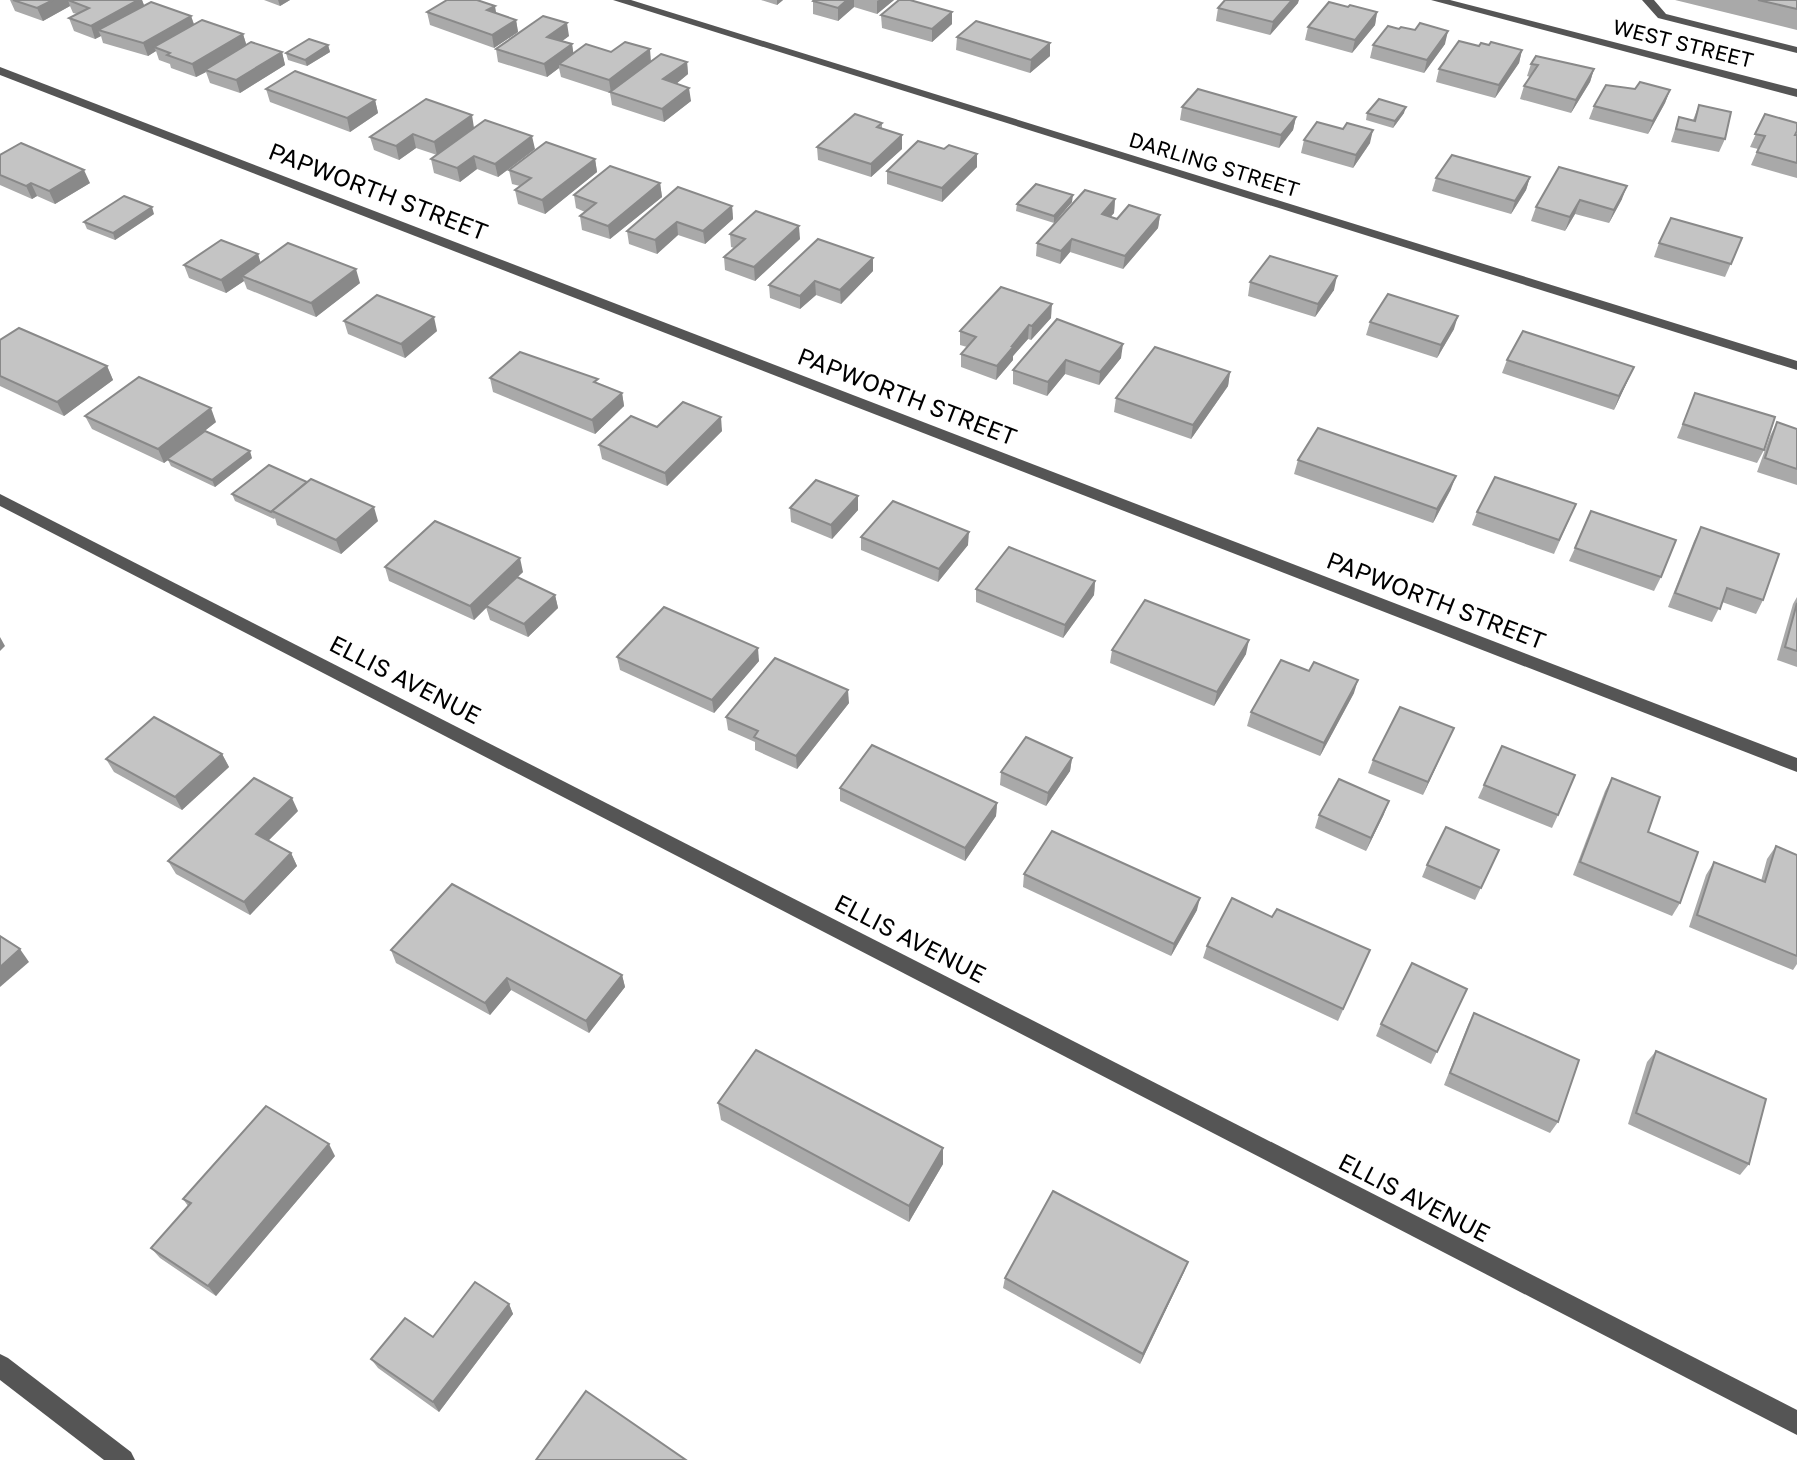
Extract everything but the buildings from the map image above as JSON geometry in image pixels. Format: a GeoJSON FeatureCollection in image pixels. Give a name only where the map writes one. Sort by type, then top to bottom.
{"type":"FeatureCollection","features":[{"type":"Feature","properties":{"kind":"street","name":"DARLING STREET"},"geometry":{"type":"LineString","coordinates":[[619,0],[1797,366]]}},
{"type":"Feature","properties":{"kind":"street","name":"WEST STREET"},"geometry":{"type":"LineString","coordinates":[[1437,0],[1797,93]]}},
{"type":"Feature","properties":{"kind":"street"},"geometry":{"type":"LineString","coordinates":[[1648,0],[1662,16],[1797,50]]}},
{"type":"Feature","properties":{"kind":"street","name":"PAPWORTH STREET"},"geometry":{"type":"LineString","coordinates":[[0,71],[1797,765]]}},
{"type":"Feature","properties":{"kind":"street","name":"ELLIS AVENUE"},"geometry":{"type":"LineString","coordinates":[[0,499],[1797,1423]]}},
{"type":"Feature","properties":{"kind":"street"},"geometry":{"type":"LineString","coordinates":[[0,1366],[123,1460]]}}]}
